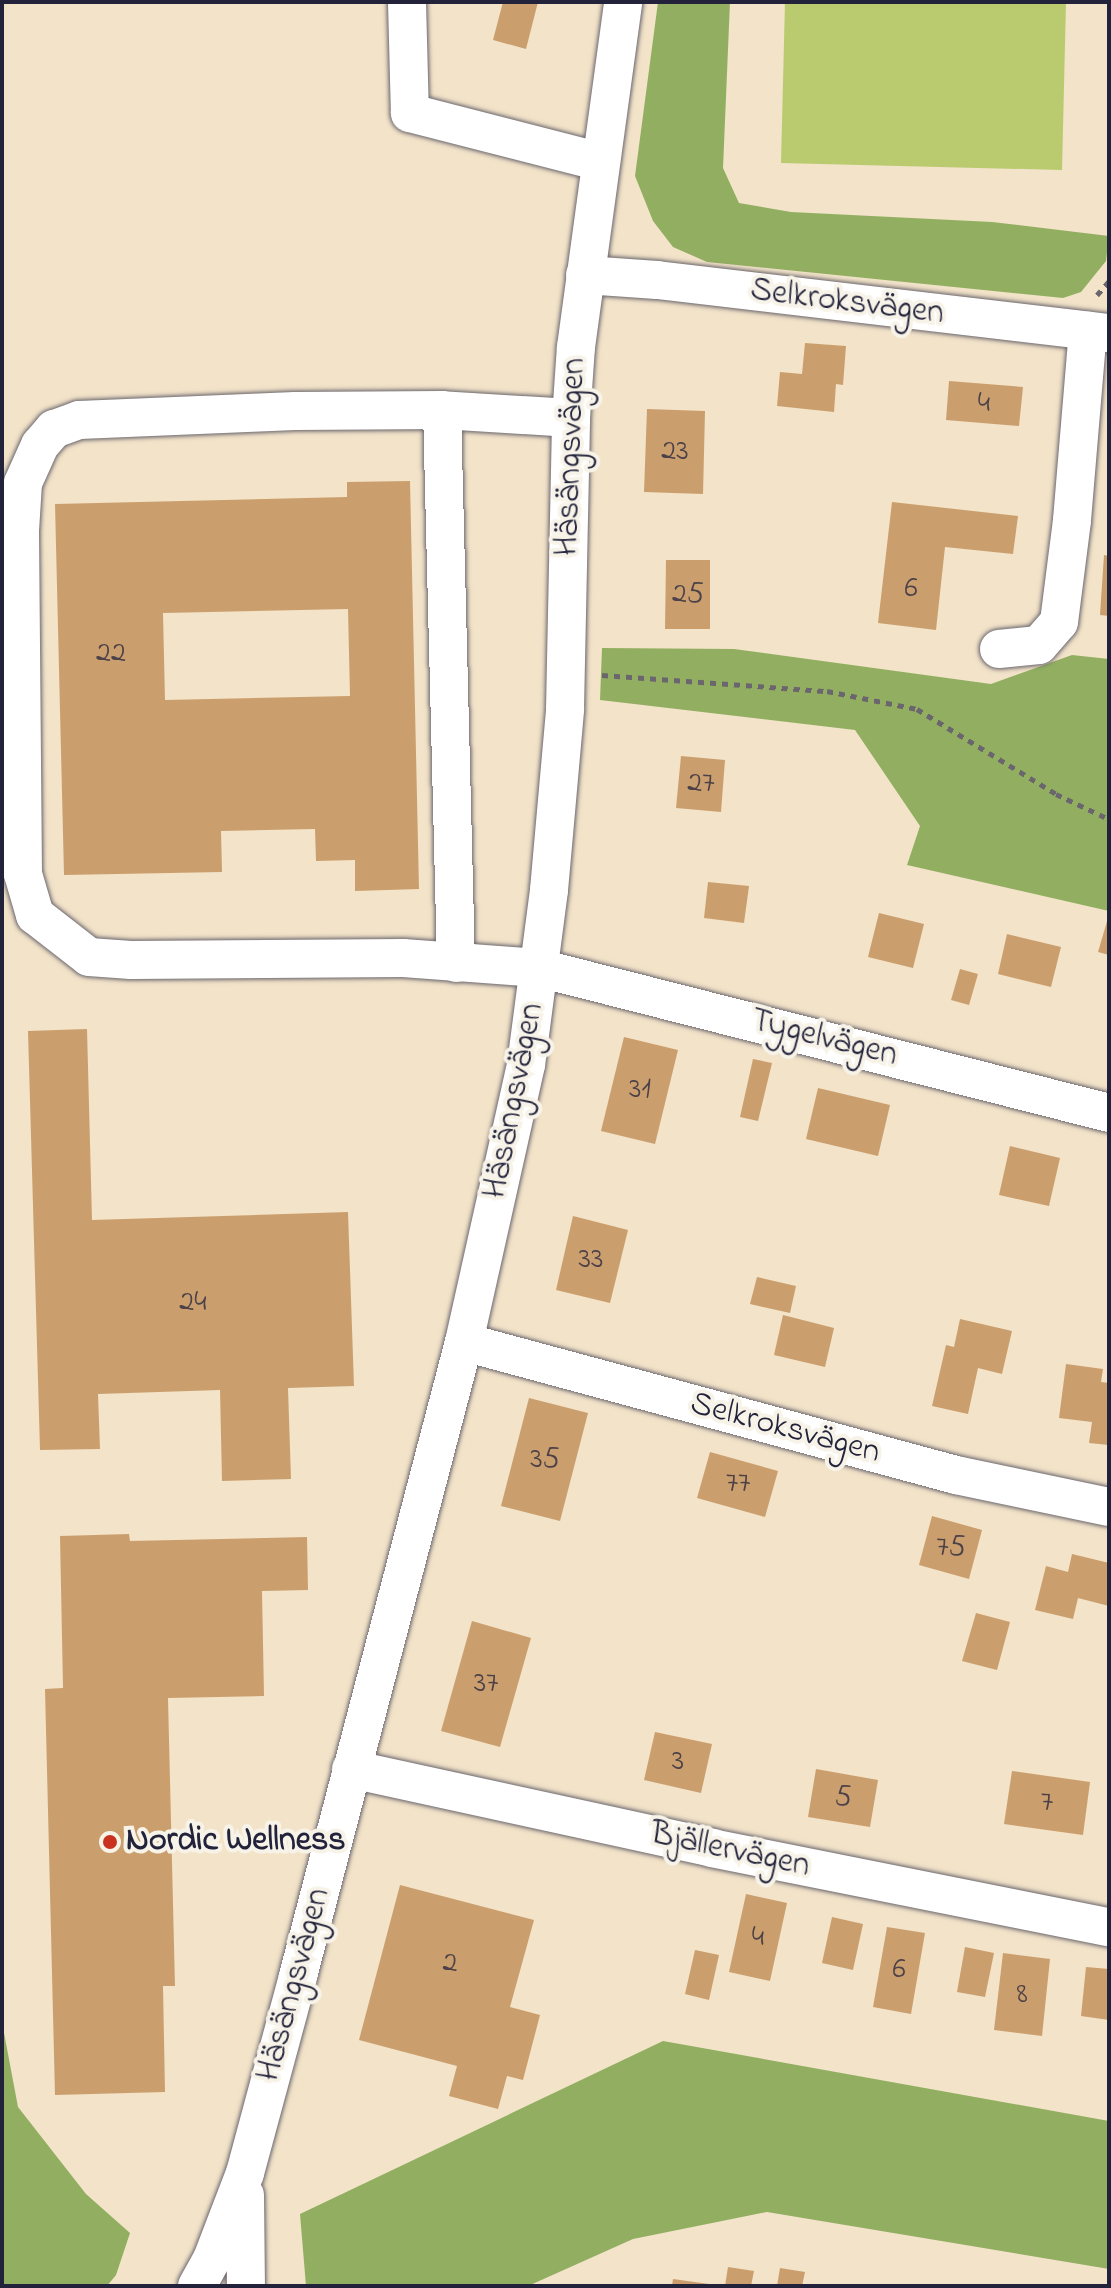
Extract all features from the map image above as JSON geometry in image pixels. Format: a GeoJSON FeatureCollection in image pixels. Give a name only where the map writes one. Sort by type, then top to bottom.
{"type":"FeatureCollection","features":[{"type":"Feature","properties":{"kind":"street"},"geometry":{"type":"LineString","coordinates":[[407,2],[410,113],[601,162]]}},
{"type":"Feature","properties":{"kind":"street","name":"Häsängsvägen"},"geometry":{"type":"LineString","coordinates":[[197,2286],[212,2259],[245,2173],[464,1342],[526,1065],[551,875],[565,673],[571,418],[585,275],[623,2]]}},
{"type":"Feature","properties":{"kind":"street","name":"Selkroksvägen"},"geometry":{"type":"LineString","coordinates":[[585,275],[657,280],[1099,332]]}},
{"type":"Feature","properties":{"kind":"street"},"geometry":{"type":"LineString","coordinates":[[999,649],[1039,645],[1059,622],[1099,332]]}},
{"type":"Feature","properties":{"kind":"street"},"geometry":{"type":"LineString","coordinates":[[442,410],[456,963]]}},
{"type":"Feature","properties":{"kind":"street","name":"Tygelvägen"},"geometry":{"type":"LineString","coordinates":[[571,418],[442,410],[295,411],[79,420],[54,429],[40,445],[23,483],[20,531],[23,874],[35,915],[89,957],[131,960],[403,958],[539,968],[1109,1113]]}},
{"type":"Feature","properties":{"kind":"street","name":"Selkroksvägen"},"geometry":{"type":"LineString","coordinates":[[464,1342],[956,1475],[1109,1507]]}},
{"type":"Feature","properties":{"kind":"street","name":"Bjällervägen"},"geometry":{"type":"LineString","coordinates":[[351,1769],[727,1851],[1109,1927]]}},
{"type":"Feature","properties":{"kind":"street","name":"Häsängsvägen"},"geometry":{"type":"LineString","coordinates":[[245,2173],[246,2286]]}},
{"type":"Feature","properties":{"kind":"path"},"geometry":{"type":"LineString","coordinates":[[565,673],[827,691],[917,709],[1056,794],[1109,819]]}},
{"type":"Feature","properties":{"kind":"green space"},"geometry":{"type":"Polygon","coordinates":[[[658,2],[730,2],[723,168],[739,203],[791,212],[992,222],[1109,236],[1106,261],[1081,292],[1063,298],[707,262],[673,247],[653,221],[635,176],[658,2]]]}},
{"type":"Feature","properties":{"kind":"green space"},"geometry":{"type":"Polygon","coordinates":[[[785,2],[1066,2],[1062,170],[781,163],[785,2]]]}},
{"type":"Feature","properties":{"kind":"green space"},"geometry":{"type":"Polygon","coordinates":[[[602,648],[734,649],[991,684],[1072,655],[1109,659],[1109,911],[907,865],[920,826],[855,730],[600,700],[602,648]]]}},
{"type":"Feature","properties":{"kind":"green space"},"geometry":{"type":"Polygon","coordinates":[[[2,2022],[18,2107],[86,2194],[130,2233],[116,2275],[107,2286],[2,2286],[2,2022]]]}},
{"type":"Feature","properties":{"kind":"green space"},"geometry":{"type":"Polygon","coordinates":[[[663,2041],[1109,2121],[1109,2269],[767,2212],[633,2239],[528,2286],[306,2286],[300,2214],[663,2041]]]}},
{"type":"Feature","properties":{"kind":"building"},"geometry":{"type":"Polygon","coordinates":[[[503,2],[538,2],[526,49],[493,40],[503,2]]]}},
{"type":"Feature","properties":{"kind":"building"},"geometry":{"type":"Polygon","coordinates":[[[805,343],[846,346],[843,385],[836,384],[834,412],[777,406],[780,372],[802,374],[805,343]]]}},
{"type":"Feature","properties":{"kind":"building"},"geometry":{"type":"Polygon","coordinates":[[[949,381],[1023,387],[1019,426],[946,420],[949,381]]]}},
{"type":"Feature","properties":{"kind":"building"},"geometry":{"type":"Polygon","coordinates":[[[647,409],[705,411],[703,494],[644,492],[647,409]]]}},
{"type":"Feature","properties":{"kind":"building"},"geometry":{"type":"Polygon","coordinates":[[[410,481],[419,889],[355,891],[355,860],[316,861],[315,829],[221,831],[222,872],[64,875],[55,504],[347,497],[347,482],[410,481]],[[348,609],[163,613],[165,700],[350,696],[348,609]]]}},
{"type":"Feature","properties":{"kind":"building"},"geometry":{"type":"Polygon","coordinates":[[[892,502],[1018,516],[1013,554],[945,547],[936,630],[878,623],[892,502]]]}},
{"type":"Feature","properties":{"kind":"building"},"geometry":{"type":"Polygon","coordinates":[[[1104,555],[1109,556],[1109,616],[1100,615],[1104,555]]]}},
{"type":"Feature","properties":{"kind":"building"},"geometry":{"type":"Polygon","coordinates":[[[666,560],[710,560],[710,629],[665,629],[666,560]]]}},
{"type":"Feature","properties":{"kind":"building"},"geometry":{"type":"Polygon","coordinates":[[[681,756],[725,760],[721,812],[676,808],[681,756]]]}},
{"type":"Feature","properties":{"kind":"building"},"geometry":{"type":"Polygon","coordinates":[[[708,882],[749,886],[744,923],[704,918],[708,882]]]}},
{"type":"Feature","properties":{"kind":"building"},"geometry":{"type":"Polygon","coordinates":[[[879,913],[924,924],[913,968],[868,957],[879,913]]]}},
{"type":"Feature","properties":{"kind":"building"},"geometry":{"type":"Polygon","coordinates":[[[1109,918],[1109,955],[1098,952],[1109,918]]]}},
{"type":"Feature","properties":{"kind":"building"},"geometry":{"type":"Polygon","coordinates":[[[1007,934],[1061,947],[1051,987],[998,974],[1007,934]]]}},
{"type":"Feature","properties":{"kind":"building"},"geometry":{"type":"Polygon","coordinates":[[[960,969],[978,974],[969,1005],[951,1000],[960,969]]]}},
{"type":"Feature","properties":{"kind":"building"},"geometry":{"type":"Polygon","coordinates":[[[87,1029],[92,1220],[348,1212],[354,1386],[288,1388],[291,1479],[222,1481],[220,1390],[98,1394],[100,1449],[40,1450],[28,1031],[87,1029]]]}},
{"type":"Feature","properties":{"kind":"building"},"geometry":{"type":"Polygon","coordinates":[[[624,1037],[678,1050],[655,1144],[601,1131],[624,1037]]]}},
{"type":"Feature","properties":{"kind":"building"},"geometry":{"type":"Polygon","coordinates":[[[753,1059],[772,1063],[758,1121],[740,1117],[753,1059]]]}},
{"type":"Feature","properties":{"kind":"building"},"geometry":{"type":"Polygon","coordinates":[[[818,1088],[890,1105],[878,1156],[806,1139],[818,1088]]]}},
{"type":"Feature","properties":{"kind":"building"},"geometry":{"type":"Polygon","coordinates":[[[1010,1146],[1060,1158],[1049,1206],[999,1195],[1010,1146]]]}},
{"type":"Feature","properties":{"kind":"building"},"geometry":{"type":"Polygon","coordinates":[[[573,1216],[628,1230],[610,1303],[556,1290],[573,1216]]]}},
{"type":"Feature","properties":{"kind":"building"},"geometry":{"type":"Polygon","coordinates":[[[757,1277],[796,1286],[790,1313],[750,1304],[757,1277]]]}},
{"type":"Feature","properties":{"kind":"building"},"geometry":{"type":"Polygon","coordinates":[[[783,1315],[834,1328],[825,1367],[774,1355],[783,1315]]]}},
{"type":"Feature","properties":{"kind":"building"},"geometry":{"type":"Polygon","coordinates":[[[960,1319],[1012,1331],[1002,1374],[978,1368],[968,1414],[932,1406],[946,1345],[954,1347],[960,1319]]]}},
{"type":"Feature","properties":{"kind":"building"},"geometry":{"type":"Polygon","coordinates":[[[1066,1364],[1103,1369],[1101,1382],[1109,1383],[1109,1445],[1089,1443],[1092,1422],[1059,1418],[1066,1364]]]}},
{"type":"Feature","properties":{"kind":"building"},"geometry":{"type":"Polygon","coordinates":[[[529,1398],[588,1413],[560,1521],[501,1506],[529,1398]]]}},
{"type":"Feature","properties":{"kind":"building"},"geometry":{"type":"Polygon","coordinates":[[[710,1452],[778,1471],[765,1517],[697,1498],[710,1452]]]}},
{"type":"Feature","properties":{"kind":"building"},"geometry":{"type":"Polygon","coordinates":[[[932,1516],[982,1530],[969,1579],[919,1565],[932,1516]]]}},
{"type":"Feature","properties":{"kind":"building","name":"Nordic Wellness"},"geometry":{"type":"Polygon","coordinates":[[[129,1534],[130,1541],[307,1537],[308,1590],[262,1591],[264,1696],[168,1698],[175,1986],[163,1986],[165,2092],[55,2095],[45,1689],[63,1688],[60,1536],[129,1534]]]}},
{"type":"Feature","properties":{"kind":"building"},"geometry":{"type":"Polygon","coordinates":[[[1072,1554],[1109,1563],[1109,1606],[1078,1598],[1073,1619],[1035,1610],[1046,1566],[1068,1572],[1072,1554]]]}},
{"type":"Feature","properties":{"kind":"building"},"geometry":{"type":"Polygon","coordinates":[[[976,1613],[1010,1622],[997,1670],[962,1661],[976,1613]]]}},
{"type":"Feature","properties":{"kind":"building"},"geometry":{"type":"Polygon","coordinates":[[[472,1621],[531,1638],[500,1747],[441,1731],[472,1621]]]}},
{"type":"Feature","properties":{"kind":"building"},"geometry":{"type":"Polygon","coordinates":[[[655,1732],[712,1744],[701,1793],[644,1780],[655,1732]]]}},
{"type":"Feature","properties":{"kind":"building"},"geometry":{"type":"Polygon","coordinates":[[[816,1769],[878,1780],[870,1827],[808,1817],[816,1769]]]}},
{"type":"Feature","properties":{"kind":"building"},"geometry":{"type":"Polygon","coordinates":[[[1012,1771],[1090,1782],[1083,1835],[1004,1824],[1012,1771]]]}},
{"type":"Feature","properties":{"kind":"building"},"geometry":{"type":"Polygon","coordinates":[[[400,1885],[534,1920],[510,2007],[540,2015],[523,2080],[507,2076],[498,2109],[449,2096],[457,2066],[359,2040],[400,1885]]]}},
{"type":"Feature","properties":{"kind":"building"},"geometry":{"type":"Polygon","coordinates":[[[746,1894],[787,1903],[770,1981],[729,1972],[746,1894]]]}},
{"type":"Feature","properties":{"kind":"building"},"geometry":{"type":"Polygon","coordinates":[[[832,1917],[863,1924],[853,1970],[822,1963],[832,1917]]]}},
{"type":"Feature","properties":{"kind":"building"},"geometry":{"type":"Polygon","coordinates":[[[887,1927],[925,1933],[911,2014],[873,2007],[887,1927]]]}},
{"type":"Feature","properties":{"kind":"building"},"geometry":{"type":"Polygon","coordinates":[[[965,1947],[994,1953],[985,1997],[957,1992],[965,1947]]]}},
{"type":"Feature","properties":{"kind":"building"},"geometry":{"type":"Polygon","coordinates":[[[695,1950],[719,1955],[709,2000],[685,1994],[695,1950]]]}},
{"type":"Feature","properties":{"kind":"building"},"geometry":{"type":"Polygon","coordinates":[[[1003,1953],[1050,1959],[1042,2036],[994,2030],[1003,1953]]]}},
{"type":"Feature","properties":{"kind":"building"},"geometry":{"type":"Polygon","coordinates":[[[1086,1967],[1109,1969],[1109,2020],[1081,2016],[1086,1967]]]}},
{"type":"Feature","properties":{"kind":"building"},"geometry":{"type":"Polygon","coordinates":[[[728,2267],[754,2271],[751,2286],[725,2286],[728,2267]]]}},
{"type":"Feature","properties":{"kind":"building"},"geometry":{"type":"Polygon","coordinates":[[[780,2268],[805,2272],[802,2286],[777,2286],[780,2268]]]}},
{"type":"Feature","properties":{"kind":"building"},"geometry":{"type":"Polygon","coordinates":[[[673,2279],[709,2284],[709,2286],[672,2286],[673,2279]]]}},
{"type":"Feature","properties":{"kind":"place","name":"Nordic Wellness"},"geometry":{"type":"Point","coordinates":[110,1842]}}]}
